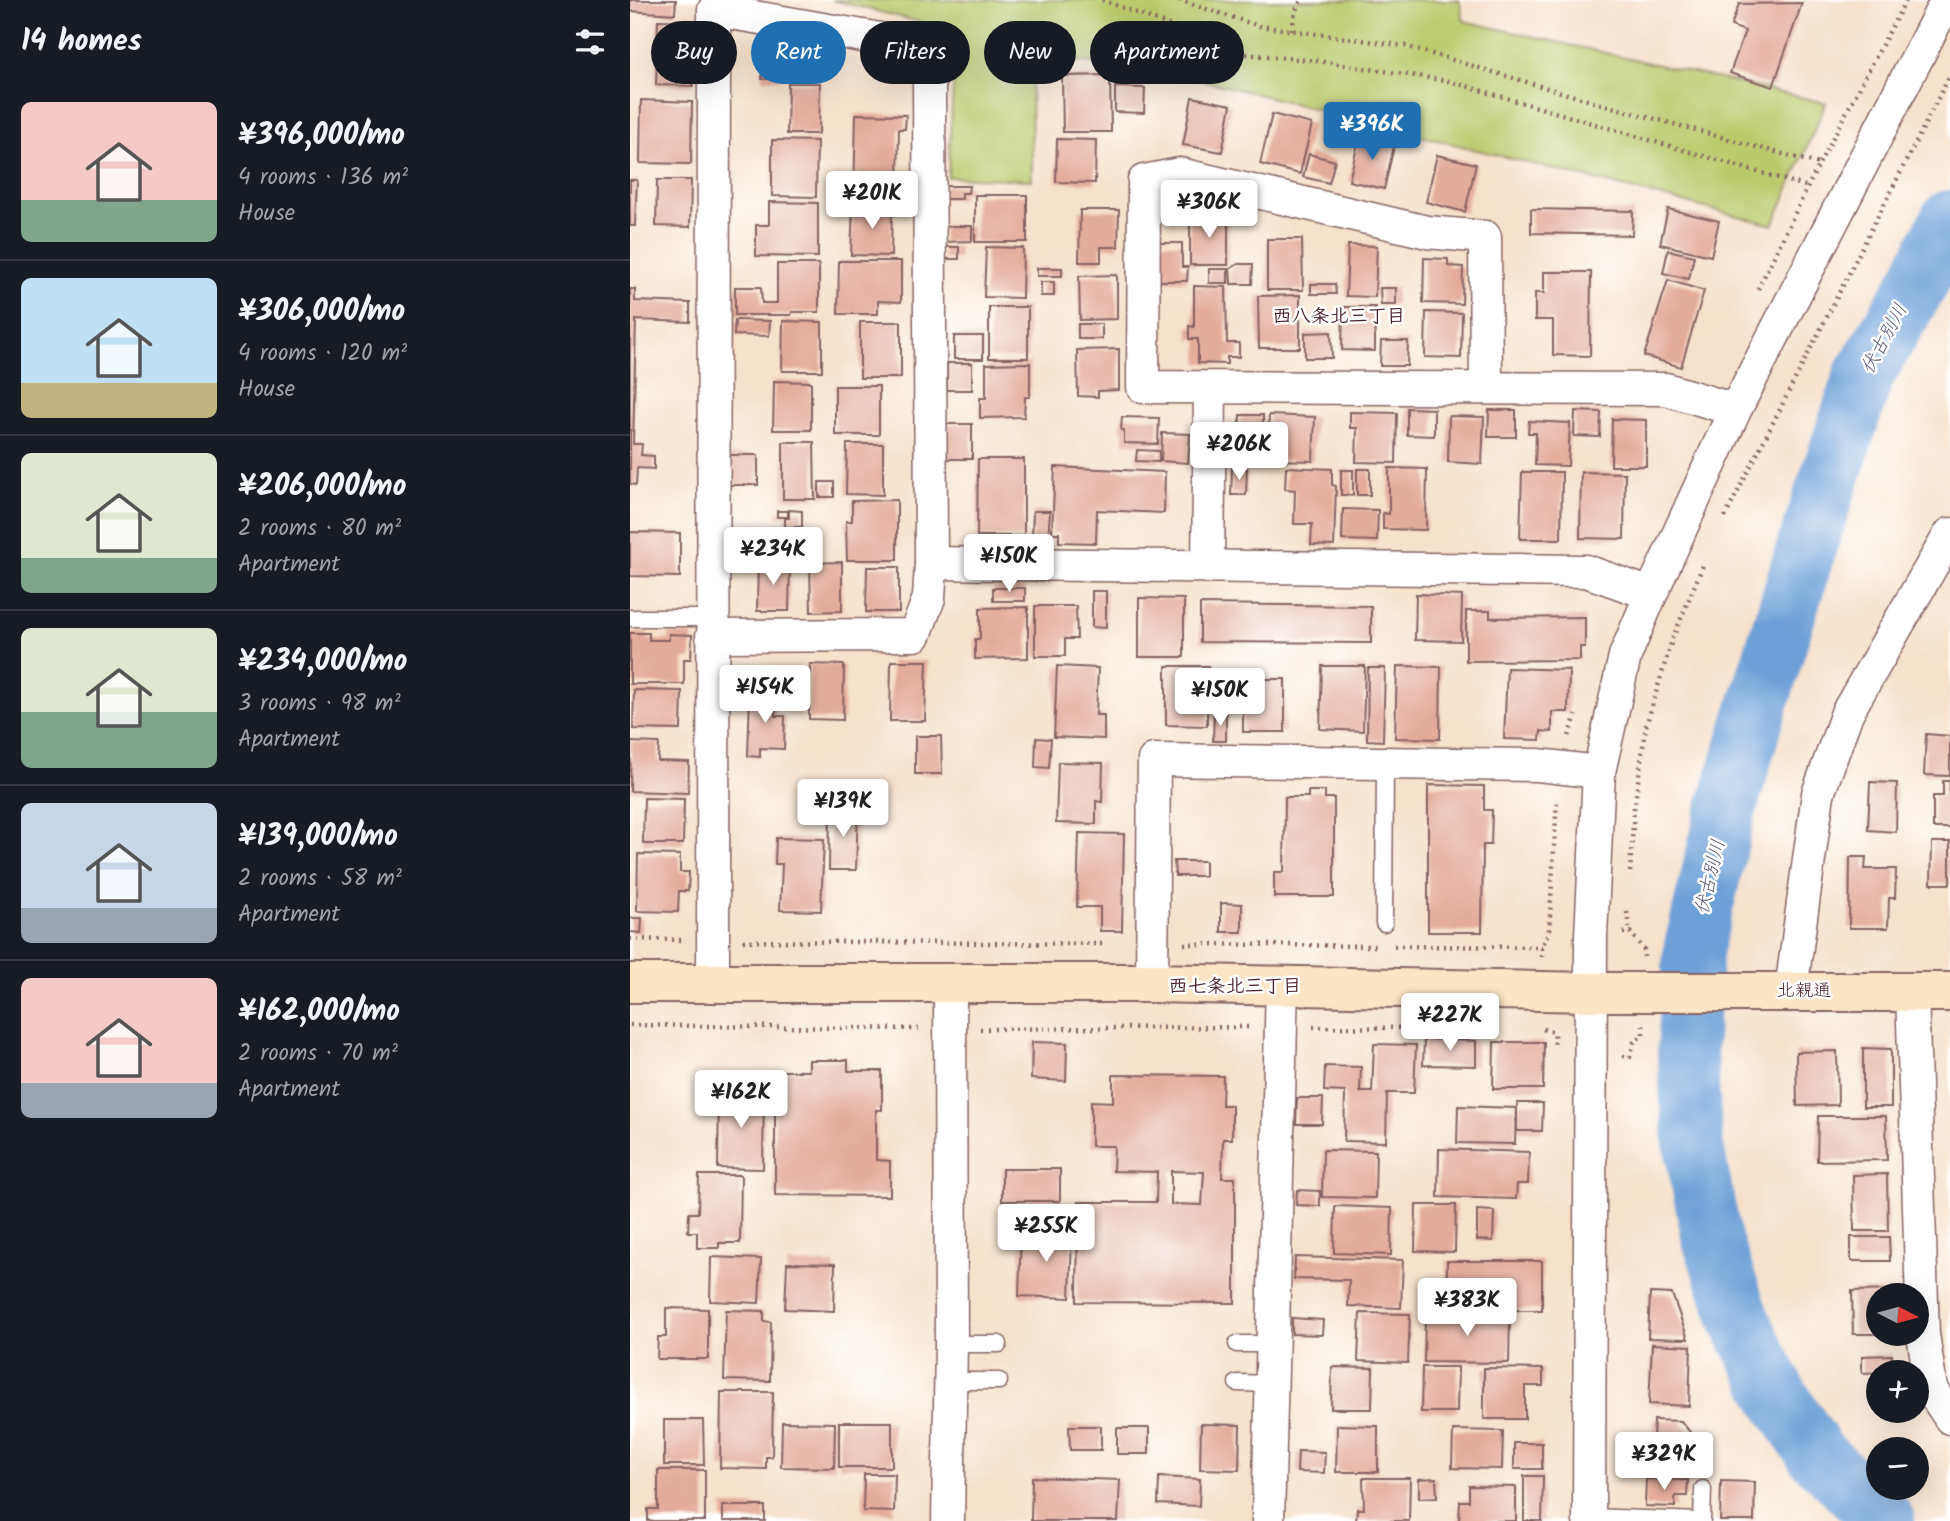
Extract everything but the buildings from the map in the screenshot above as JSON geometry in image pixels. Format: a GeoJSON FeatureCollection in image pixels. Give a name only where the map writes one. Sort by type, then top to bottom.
{"type":"FeatureCollection","features":[{"type":"Feature","properties":{"kind":"street"},"geometry":{"type":"LineString","coordinates":[[1589,1519],[1590,992],[1599,772],[1625,656],[1735,410],[1946,0]]}},
{"type":"Feature","properties":{"kind":"street"},"geometry":{"type":"LineString","coordinates":[[712,627],[915,635],[929,598],[931,563],[929,78],[903,43],[714,10],[712,627],[713,984]]}},
{"type":"Feature","properties":{"kind":"street"},"geometry":{"type":"LineString","coordinates":[[1486,388],[1485,237],[1427,232],[1180,174],[1144,181],[1143,387],[1210,388],[1486,388],[1666,388],[1735,410]]}},
{"type":"Feature","properties":{"kind":"street"},"geometry":{"type":"LineString","coordinates":[[1208,567],[1210,388]]}},
{"type":"Feature","properties":{"kind":"street"},"geometry":{"type":"LineString","coordinates":[[1791,990],[1818,794],[1847,713],[1950,534]]}},
{"type":"Feature","properties":{"kind":"street"},"geometry":{"type":"LineString","coordinates":[[931,563],[1586,571],[1651,594]]}},
{"type":"Feature","properties":{"kind":"street"},"geometry":{"type":"LineString","coordinates":[[1152,983],[1154,760],[1538,765],[1599,772]]}},
{"type":"Feature","properties":{"kind":"street","name":"北親通"},"geometry":{"type":"LineString","coordinates":[[630,983],[1152,983],[1590,992],[1950,992]]}},
{"type":"Feature","properties":{"kind":"street"},"geometry":{"type":"LineString","coordinates":[[948,1521],[951,1344],[950,984]]}},
{"type":"Feature","properties":{"kind":"street"},"geometry":{"type":"LineString","coordinates":[[1268,1521],[1282,985]]}},
{"type":"Feature","properties":{"kind":"street"},"geometry":{"type":"LineString","coordinates":[[1912,992],[1937,1334],[1931,1389],[1950,1419]]}},
{"type":"Feature","properties":{"kind":"lane"},"geometry":{"type":"LineString","coordinates":[[630,618],[712,627]]}},
{"type":"Feature","properties":{"kind":"lane"},"geometry":{"type":"LineString","coordinates":[[1384,923],[1385,762]]}},
{"type":"Feature","properties":{"kind":"lane"},"geometry":{"type":"LineString","coordinates":[[951,1344],[999,1344]]}},
{"type":"Feature","properties":{"kind":"lane"},"geometry":{"type":"LineString","coordinates":[[1237,1344],[1273,1344]]}},
{"type":"Feature","properties":{"kind":"lane"},"geometry":{"type":"LineString","coordinates":[[950,1381],[999,1381]]}},
{"type":"Feature","properties":{"kind":"lane"},"geometry":{"type":"LineString","coordinates":[[1237,1383],[1272,1384]]}},
{"type":"Feature","properties":{"kind":"lane"},"geometry":{"type":"LineString","coordinates":[[1589,1519],[1701,1521],[1703,1489]]}},
{"type":"Feature","properties":{"kind":"path"},"geometry":{"type":"LineString","coordinates":[[1102,0],[1245,54],[1318,61],[1449,81],[1809,187]]}},
{"type":"Feature","properties":{"kind":"path"},"geometry":{"type":"LineString","coordinates":[[1179,0],[1259,26],[1405,46],[1819,164]]}},
{"type":"Feature","properties":{"kind":"path"},"geometry":{"type":"LineString","coordinates":[[1292,30],[1301,0]]}},
{"type":"Feature","properties":{"kind":"path"},"geometry":{"type":"LineString","coordinates":[[1721,526],[1950,75]]}},
{"type":"Feature","properties":{"kind":"path"},"geometry":{"type":"LineString","coordinates":[[1630,875],[1634,809],[1646,726],[1672,640],[1709,551]]}},
{"type":"Feature","properties":{"kind":"path"},"geometry":{"type":"LineString","coordinates":[[1628,901],[1630,932]]}},
{"type":"Feature","properties":{"kind":"path"},"geometry":{"type":"LineString","coordinates":[[630,940],[1542,947]]}},
{"type":"Feature","properties":{"kind":"path"},"geometry":{"type":"LineString","coordinates":[[630,1025],[950,1029],[1433,1028]]}},
{"type":"Feature","properties":{"kind":"path"},"geometry":{"type":"LineString","coordinates":[[1529,1028],[1543,1028]]}},
{"type":"Feature","properties":{"kind":"green space"},"geometry":{"type":"Polygon","coordinates":[[[832,0],[1459,0],[1464,21],[1826,103],[1773,225],[1217,84],[1244,84],[1244,21],[1090,21],[1090,63],[1076,61],[1076,21],[984,21],[984,84],[1031,84],[1032,180],[948,177],[953,84],[970,84],[970,21],[916,21],[832,0]]]}},
{"type":"Feature","properties":{"kind":"waterway","name":"伏古別川"},"geometry":{"type":"LineString","coordinates":[[1885,1521],[1816,1454],[1776,1392],[1741,1323],[1712,1240],[1693,1142],[1687,1055],[1693,951],[1727,807],[1807,546],[1864,375],[1919,282],[1950,220]]}},
{"type":"Feature","properties":{"kind":"district","name":"西八条北三丁目"},"geometry":{"type":"Point","coordinates":[1339,317]}},
{"type":"Feature","properties":{"kind":"district","name":"西七条北三丁目"},"geometry":{"type":"Point","coordinates":[1235,987]}}]}
